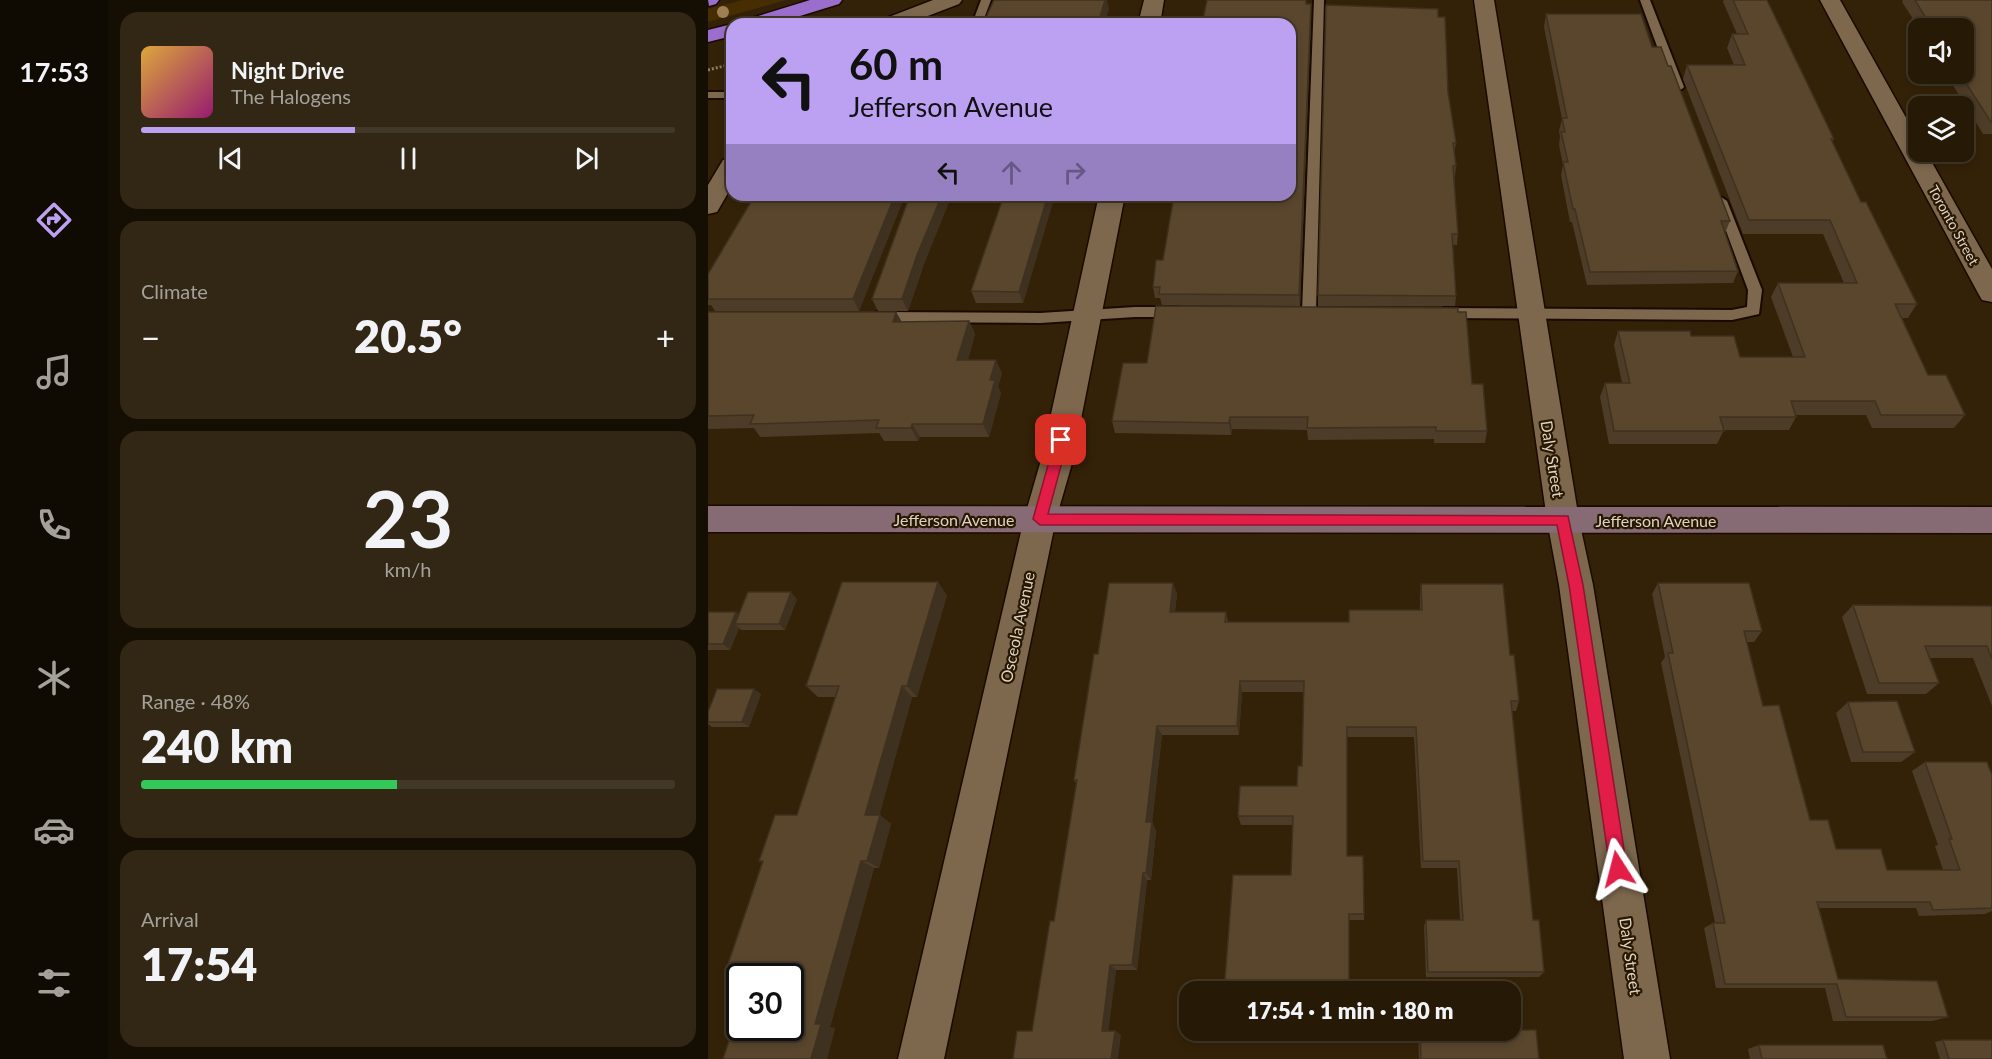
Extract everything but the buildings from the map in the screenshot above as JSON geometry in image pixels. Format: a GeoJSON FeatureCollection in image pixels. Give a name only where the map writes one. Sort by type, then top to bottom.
{"type":"FeatureCollection","features":[{"type":"Feature","properties":{"kind":"highway"},"geometry":{"type":"LineString","coordinates":[[772,18],[832,0]]}},
{"type":"Feature","properties":{"kind":"highway"},"geometry":{"type":"LineString","coordinates":[[708,36],[726,32]]}},
{"type":"Feature","properties":{"kind":"street"},"geometry":{"type":"LineString","coordinates":[[904,18],[952,0]]}},
{"type":"Feature","properties":{"kind":"street"},"geometry":{"type":"LineString","coordinates":[[1150,18],[1154,0]]}},
{"type":"Feature","properties":{"kind":"street","name":"Daly Street"},"geometry":{"type":"LineString","coordinates":[[1484,0],[1563,520],[1576,585],[1647,1059]]}},
{"type":"Feature","properties":{"kind":"street","name":"Toronto Street"},"geometry":{"type":"LineString","coordinates":[[1830,0],[1992,293]]}},
{"type":"Feature","properties":{"kind":"street"},"geometry":{"type":"LineString","coordinates":[[708,206],[726,175]]}},
{"type":"Feature","properties":{"kind":"street","name":"Osceola Avenue"},"geometry":{"type":"LineString","coordinates":[[921,1059],[1040,519],[1057,460],[1111,201]]}},
{"type":"Feature","properties":{"kind":"street","name":"Jefferson Avenue"},"geometry":{"type":"LineString","coordinates":[[708,519],[1992,520]]}},
{"type":"Feature","properties":{"kind":"lane"},"geometry":{"type":"LineString","coordinates":[[979,18],[986,0]]}},
{"type":"Feature","properties":{"kind":"lane"},"geometry":{"type":"LineString","coordinates":[[1309,312],[1319,0]]}},
{"type":"Feature","properties":{"kind":"lane"},"geometry":{"type":"LineString","coordinates":[[1645,0],[1683,100]]}},
{"type":"Feature","properties":{"kind":"lane"},"geometry":{"type":"LineString","coordinates":[[708,95],[726,95]]}},
{"type":"Feature","properties":{"kind":"lane"},"geometry":{"type":"LineString","coordinates":[[1425,313],[1732,315],[1754,311],[1755,290],[1717,189]]}},
{"type":"Feature","properties":{"kind":"lane"},"geometry":{"type":"LineString","coordinates":[[871,306],[867,317],[1040,318],[1135,312],[1193,312]]}},
{"type":"Feature","properties":{"kind":"path"},"geometry":{"type":"LineString","coordinates":[[708,70],[726,66]]}},
{"type":"Feature","properties":{"kind":"shaded area"},"geometry":{"type":"Polygon","coordinates":[[[743,0],[786,0],[708,22],[708,9],[743,0]]]}},
{"type":"Feature","properties":{"kind":"route"},"geometry":{"type":"LineString","coordinates":[[1061,440],[1040,519],[1563,520],[1576,585],[1618,869]]}}]}
